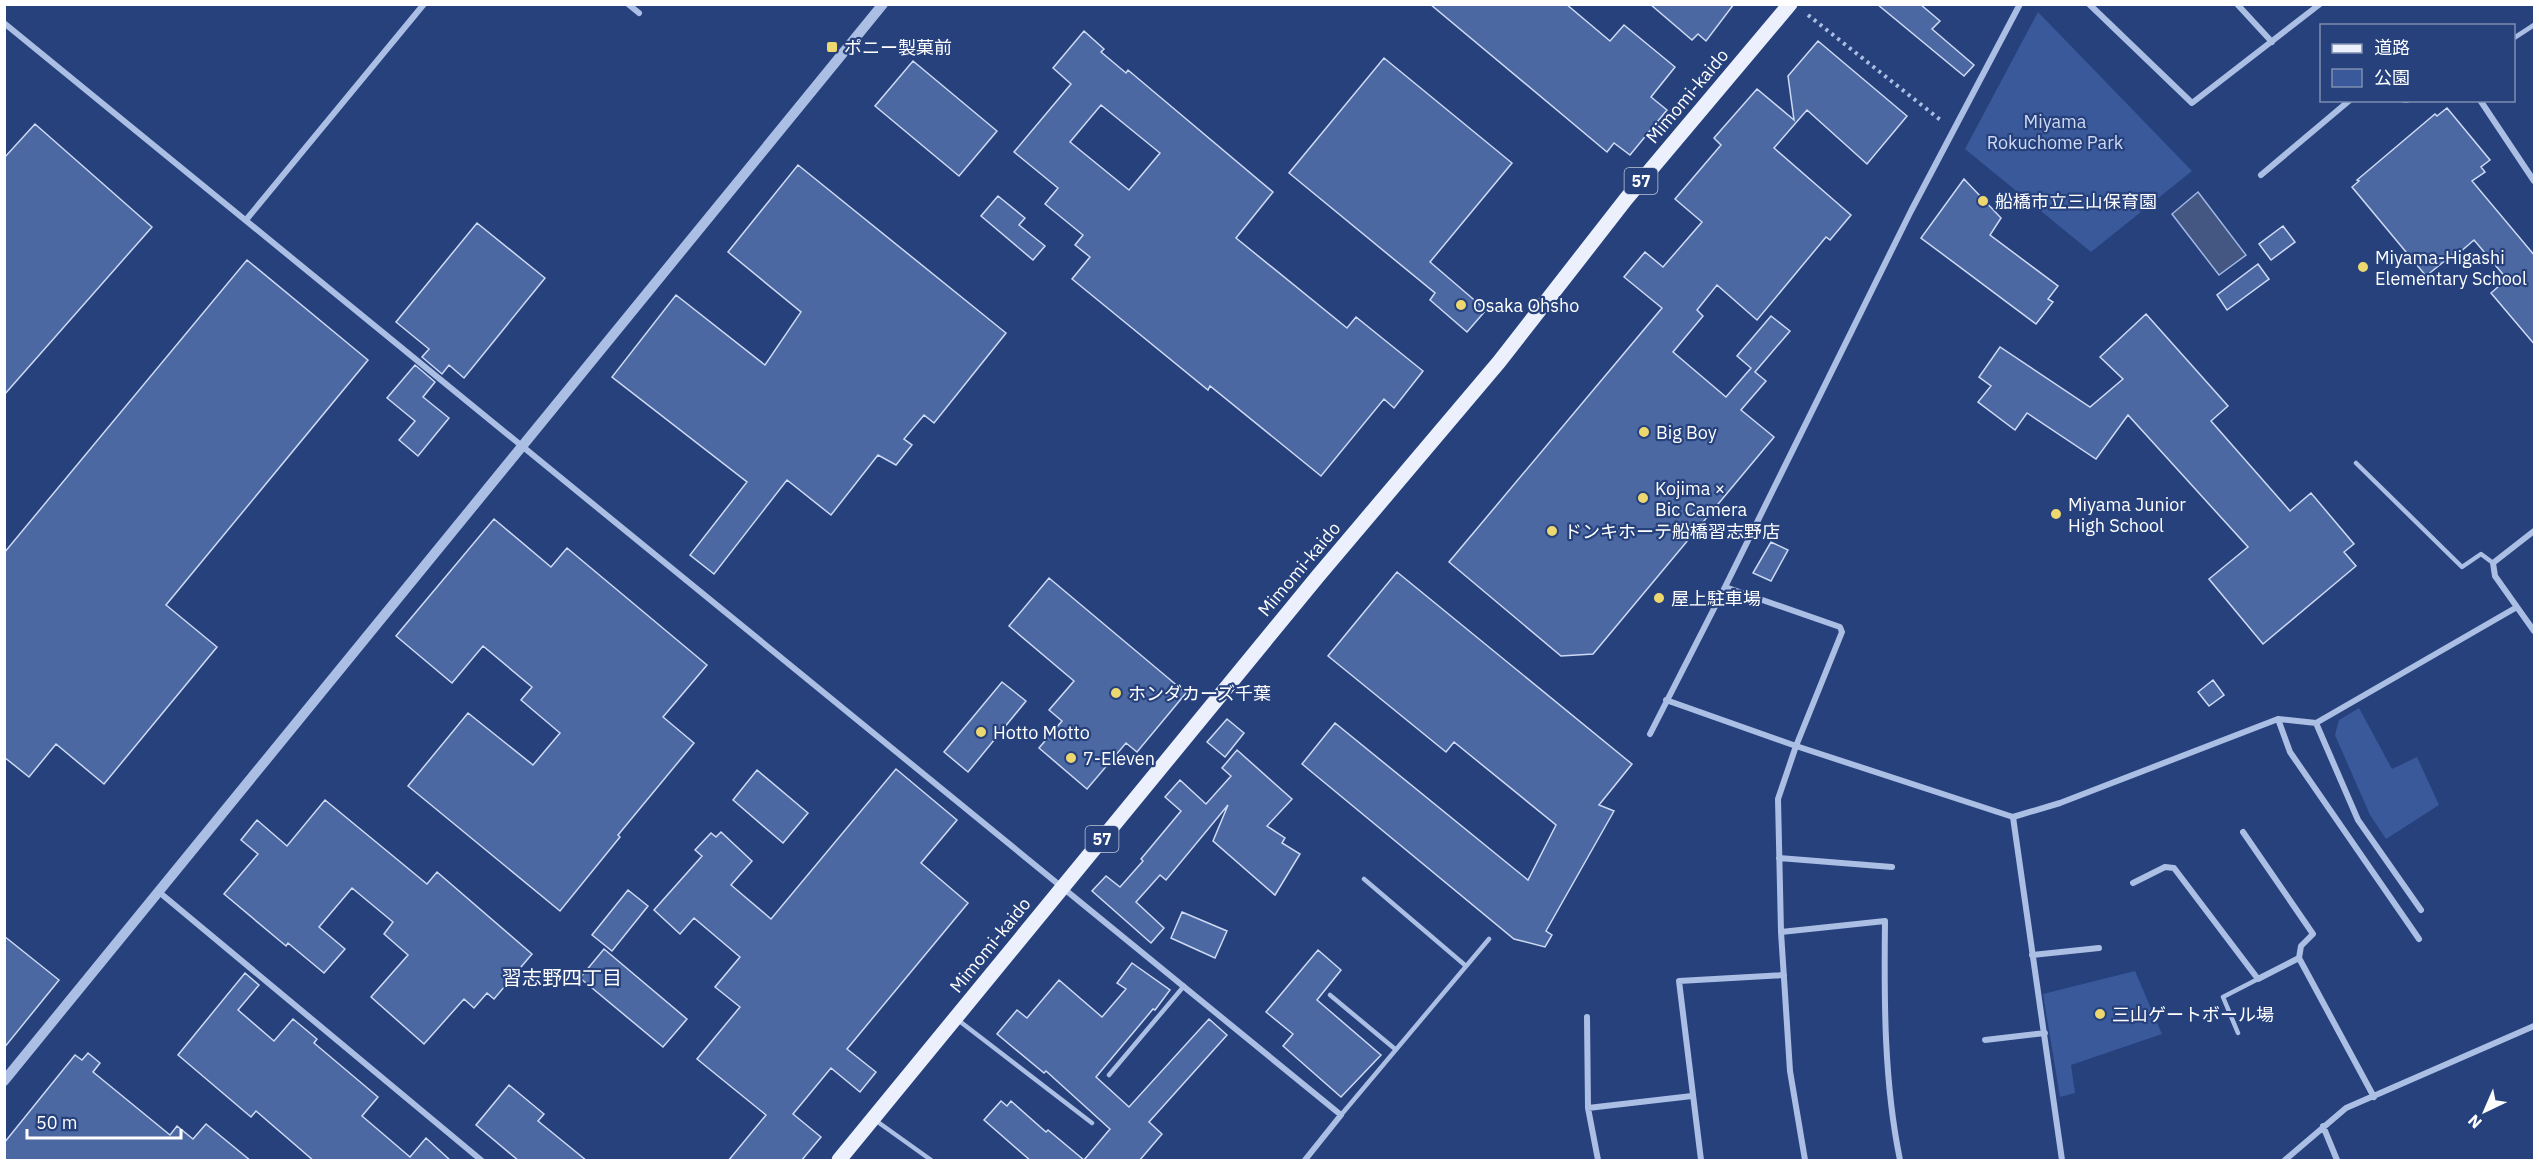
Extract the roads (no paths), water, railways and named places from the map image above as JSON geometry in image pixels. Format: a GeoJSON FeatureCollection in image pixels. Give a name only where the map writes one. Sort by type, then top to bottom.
{"type":"FeatureCollection","features":[{"type":"Feature","properties":{"kind":"main road","name":"Mimomi-kaido"},"geometry":{"type":"LineString","coordinates":[[839,1161],[1318,576],[1499,362],[1626,199],[1790,4]]}},
{"type":"Feature","properties":{"kind":"street"},"geometry":{"type":"LineString","coordinates":[[246,220],[424,4]]}},
{"type":"Feature","properties":{"kind":"street"},"geometry":{"type":"LineString","coordinates":[[628,4],[639,13]]}},
{"type":"Feature","properties":{"kind":"street"},"geometry":{"type":"LineString","coordinates":[[4,1082],[883,4]]}},
{"type":"Feature","properties":{"kind":"street"},"geometry":{"type":"LineString","coordinates":[[1650,734],[1911,211],[2020,4]]}},
{"type":"Feature","properties":{"kind":"street"},"geometry":{"type":"LineString","coordinates":[[2090,4],[2192,104],[2320,4]]}},
{"type":"Feature","properties":{"kind":"street"},"geometry":{"type":"LineString","coordinates":[[2237,4],[2272,42]]}},
{"type":"Feature","properties":{"kind":"street"},"geometry":{"type":"LineString","coordinates":[[4,23],[1341,1115],[1305,1161]]}},
{"type":"Feature","properties":{"kind":"street"},"geometry":{"type":"LineString","coordinates":[[2262,175],[2348,102]]}},
{"type":"Feature","properties":{"kind":"street"},"geometry":{"type":"LineString","coordinates":[[2481,102],[2535,181]]}},
{"type":"Feature","properties":{"kind":"street"},"geometry":{"type":"LineString","coordinates":[[2535,531],[2493,563],[2495,576],[2535,632]]}},
{"type":"Feature","properties":{"kind":"street"},"geometry":{"type":"LineString","coordinates":[[1725,587],[1840,627],[1842,632],[1796,746],[1778,799],[1781,932],[1790,1071],[1805,1161]]}},
{"type":"Feature","properties":{"kind":"street"},"geometry":{"type":"LineString","coordinates":[[1666,700],[1796,746],[2013,817],[2060,803],[2278,719],[2316,723],[2517,607]]}},
{"type":"Feature","properties":{"kind":"street"},"geometry":{"type":"LineString","coordinates":[[2278,719],[2290,752],[2419,939]]}},
{"type":"Feature","properties":{"kind":"street"},"geometry":{"type":"LineString","coordinates":[[2316,723],[2358,820],[2421,910]]}},
{"type":"Feature","properties":{"kind":"street"},"geometry":{"type":"LineString","coordinates":[[2013,817],[2062,1161]]}},
{"type":"Feature","properties":{"kind":"street"},"geometry":{"type":"LineString","coordinates":[[2243,832],[2313,934],[2301,946],[2299,958],[2374,1097]]}},
{"type":"Feature","properties":{"kind":"street"},"geometry":{"type":"LineString","coordinates":[[1779,858],[1892,867]]}},
{"type":"Feature","properties":{"kind":"street"},"geometry":{"type":"LineString","coordinates":[[2133,883],[2165,867],[2174,868],[2258,979],[2299,958]]}},
{"type":"Feature","properties":{"kind":"street"},"geometry":{"type":"LineString","coordinates":[[159,892],[481,1161]]}},
{"type":"Feature","properties":{"kind":"street"},"geometry":{"type":"LineString","coordinates":[[1781,932],[1885,921],[1884,999],[1893,1125],[1900,1161]]}},
{"type":"Feature","properties":{"kind":"street"},"geometry":{"type":"LineString","coordinates":[[2032,955],[2099,948]]}},
{"type":"Feature","properties":{"kind":"street"},"geometry":{"type":"LineString","coordinates":[[1701,1161],[1679,981],[1784,975]]}},
{"type":"Feature","properties":{"kind":"street"},"geometry":{"type":"LineString","coordinates":[[1587,1017],[1588,1108],[1598,1161]]}},
{"type":"Feature","properties":{"kind":"street"},"geometry":{"type":"LineString","coordinates":[[2285,1161],[2346,1108],[2535,1026]]}},
{"type":"Feature","properties":{"kind":"street"},"geometry":{"type":"LineString","coordinates":[[1985,1040],[2045,1033]]}},
{"type":"Feature","properties":{"kind":"street"},"geometry":{"type":"LineString","coordinates":[[1588,1108],[1692,1096]]}},
{"type":"Feature","properties":{"kind":"street"},"geometry":{"type":"LineString","coordinates":[[2323,1126],[2337,1161]]}},
{"type":"Feature","properties":{"kind":"lane"},"geometry":{"type":"LineString","coordinates":[[2515,37],[2535,25]]}},
{"type":"Feature","properties":{"kind":"lane"},"geometry":{"type":"LineString","coordinates":[[2356,463],[2462,567],[2481,554],[2493,563]]}},
{"type":"Feature","properties":{"kind":"lane"},"geometry":{"type":"LineString","coordinates":[[1364,879],[1466,966]]}},
{"type":"Feature","properties":{"kind":"lane"},"geometry":{"type":"LineString","coordinates":[[1341,1115],[1489,939]]}},
{"type":"Feature","properties":{"kind":"lane"},"geometry":{"type":"LineString","coordinates":[[2238,1033],[2223,997],[2258,979]]}},
{"type":"Feature","properties":{"kind":"lane"},"geometry":{"type":"LineString","coordinates":[[1109,1075],[1184,986]]}},
{"type":"Feature","properties":{"kind":"lane"},"geometry":{"type":"LineString","coordinates":[[1330,995],[1395,1049]]}},
{"type":"Feature","properties":{"kind":"lane"},"geometry":{"type":"LineString","coordinates":[[956,1019],[1092,1123]]}},
{"type":"Feature","properties":{"kind":"lane"},"geometry":{"type":"LineString","coordinates":[[873,1119],[931,1161]]}},
{"type":"Feature","properties":{"kind":"place","name":"ポニー製菓前"},"geometry":{"type":"Point","coordinates":[832,47]}},
{"type":"Feature","properties":{"kind":"place","name":"船橋市立三山保育園"},"geometry":{"type":"Point","coordinates":[1983,201]}},
{"type":"Feature","properties":{"kind":"place","name":"Miyama-Higashi Elementary School"},"geometry":{"type":"Point","coordinates":[2363,267]}},
{"type":"Feature","properties":{"kind":"place","name":"Osaka Ohsho"},"geometry":{"type":"Point","coordinates":[1461,305]}},
{"type":"Feature","properties":{"kind":"place","name":"Big Boy"},"geometry":{"type":"Point","coordinates":[1644,432]}},
{"type":"Feature","properties":{"kind":"place","name":"Kojima × Bic Camera"},"geometry":{"type":"Point","coordinates":[1643,498]}},
{"type":"Feature","properties":{"kind":"place","name":"Miyama Junior High School"},"geometry":{"type":"Point","coordinates":[2056,514]}},
{"type":"Feature","properties":{"kind":"place","name":"ドンキホーテ船橋習志野店"},"geometry":{"type":"Point","coordinates":[1552,531]}},
{"type":"Feature","properties":{"kind":"place","name":"屋上駐車場"},"geometry":{"type":"Point","coordinates":[1659,598]}},
{"type":"Feature","properties":{"kind":"place","name":"ホンダカーズ千葉"},"geometry":{"type":"Point","coordinates":[1116,693]}},
{"type":"Feature","properties":{"kind":"place","name":"Hotto Motto"},"geometry":{"type":"Point","coordinates":[981,732]}},
{"type":"Feature","properties":{"kind":"place","name":"7-Eleven"},"geometry":{"type":"Point","coordinates":[1071,758]}},
{"type":"Feature","properties":{"kind":"place","name":"三山ゲートボール場"},"geometry":{"type":"Point","coordinates":[2100,1014]}},
{"type":"Feature","properties":{"kind":"district","name":"習志野四丁目"},"geometry":{"type":"Point","coordinates":[562,977]}},
{"type":"Feature","properties":{"kind":"park label","name":"Miyama Rokuchome Park"},"geometry":{"type":"Point","coordinates":[2055,131]}}]}
